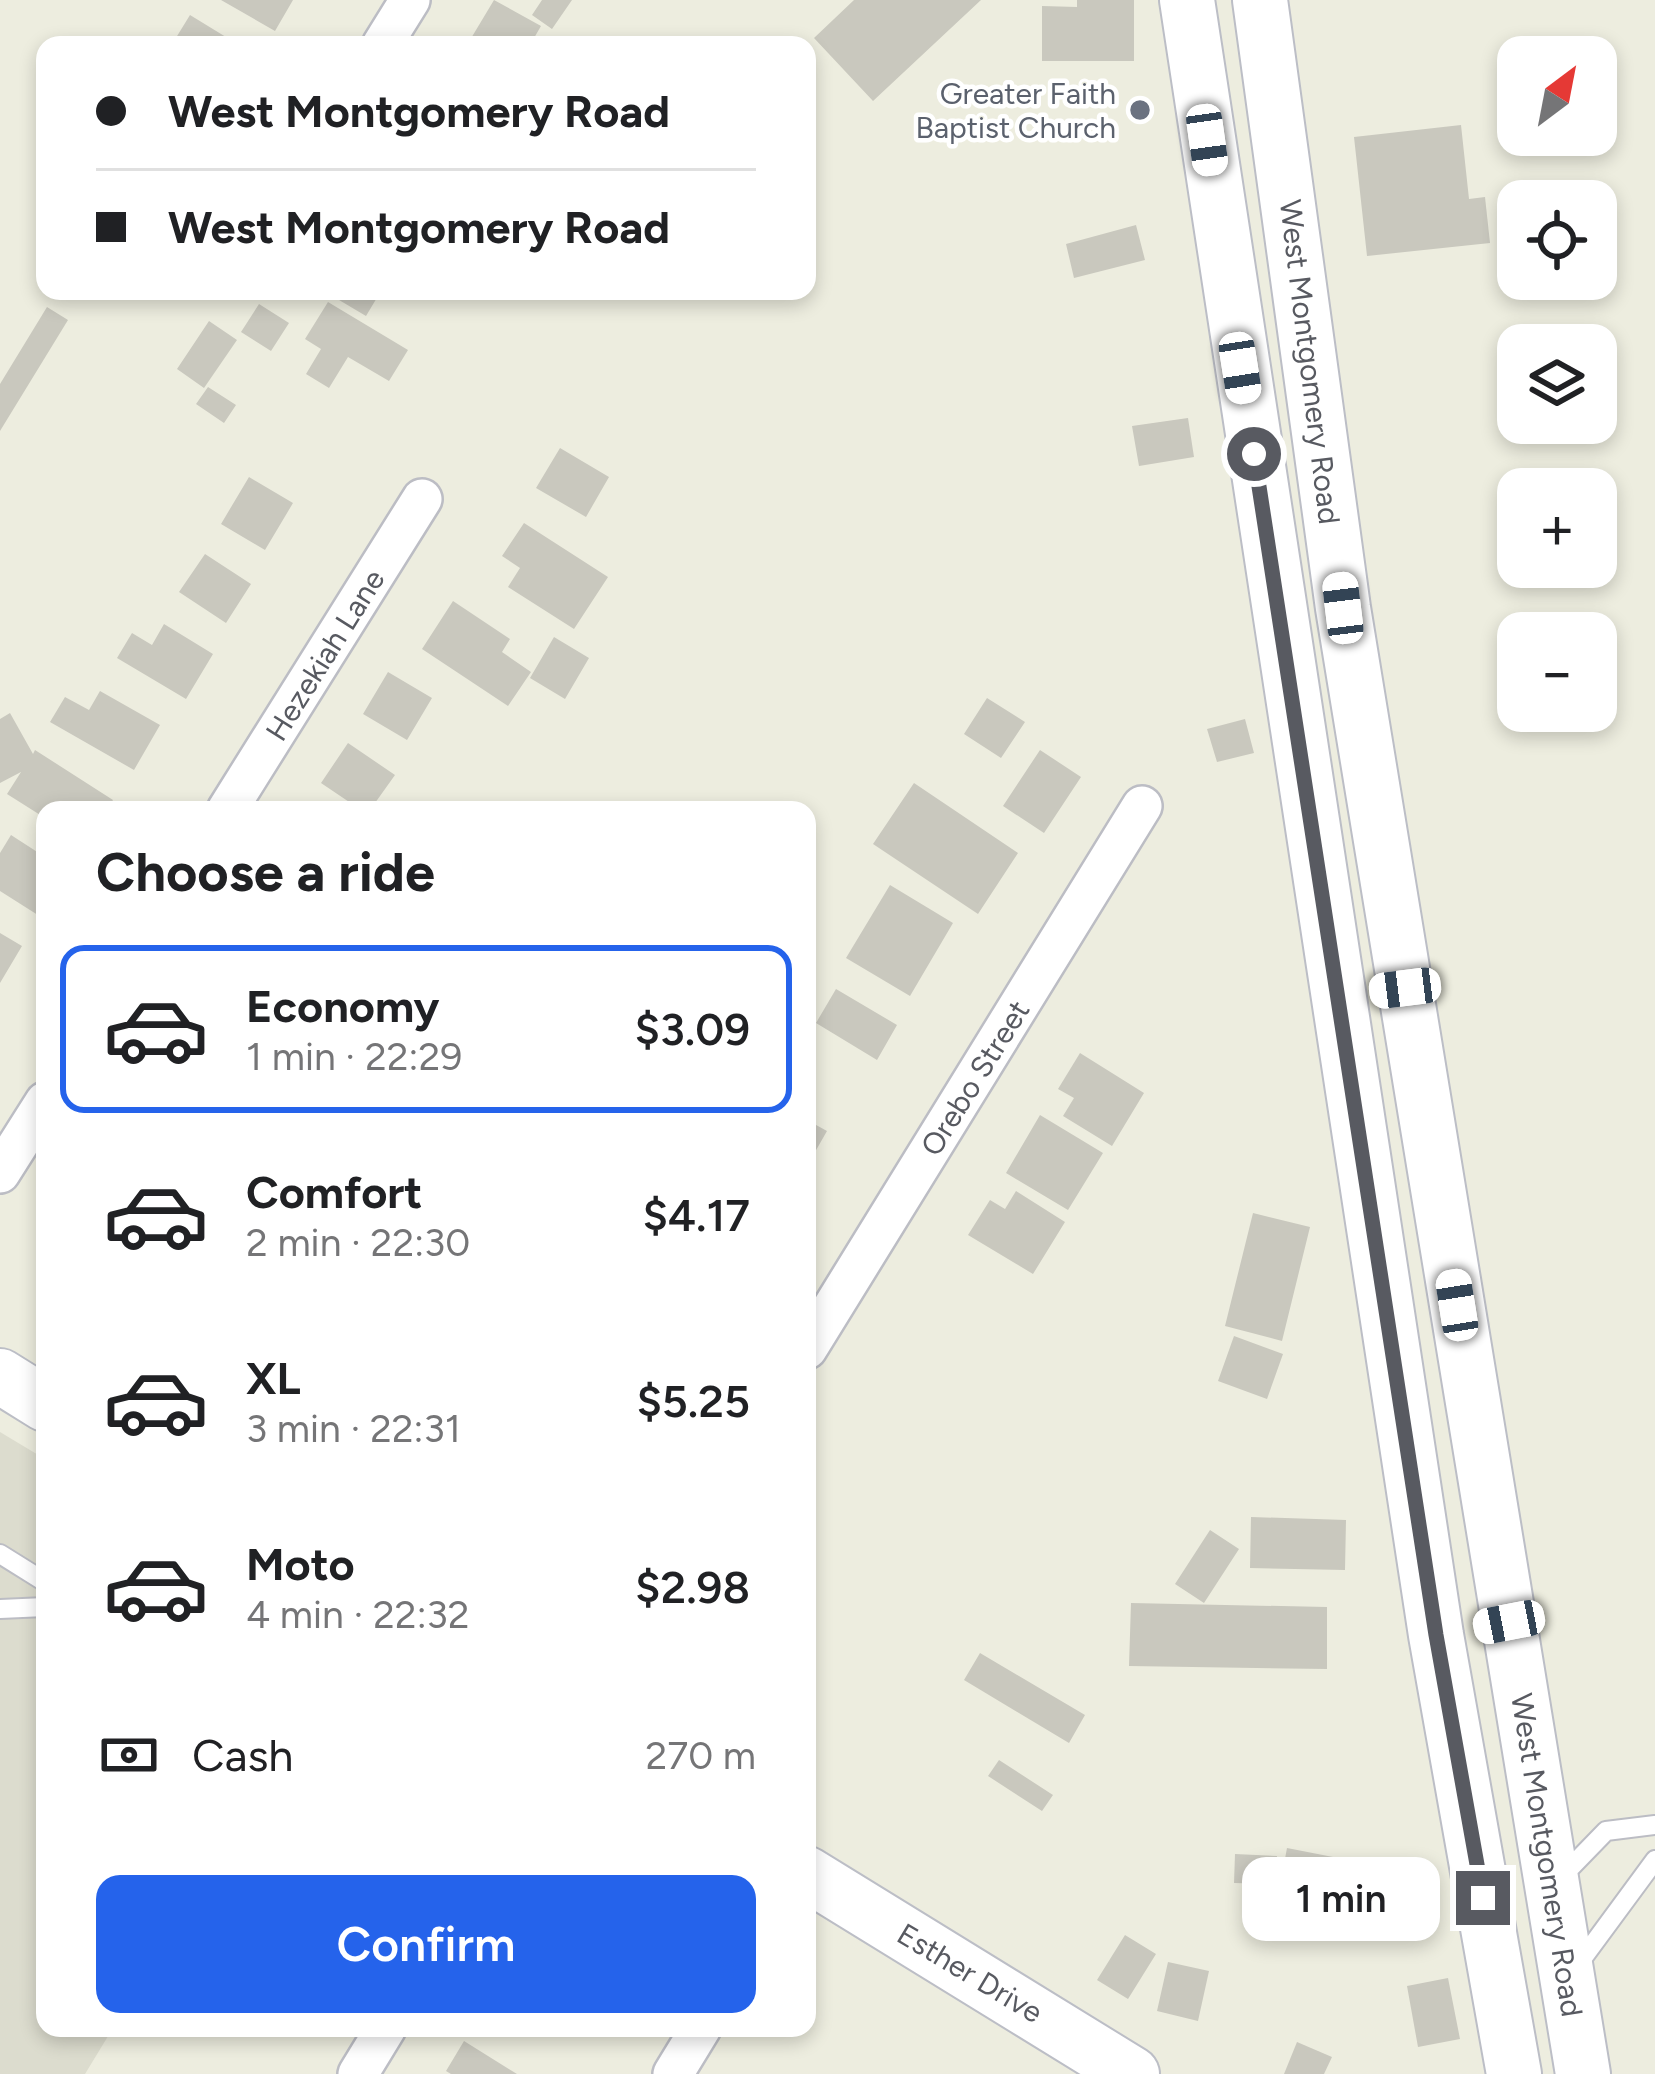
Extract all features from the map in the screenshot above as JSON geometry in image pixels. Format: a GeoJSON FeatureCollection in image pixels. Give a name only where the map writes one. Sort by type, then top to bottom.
{"type":"FeatureCollection","features":[{"type":"Feature","properties":{"kind":"main road"},"geometry":{"type":"LineString","coordinates":[[1187,0],[1436,1635],[1514,2074]]}},
{"type":"Feature","properties":{"kind":"main road","name":"West Montgomery Road"},"geometry":{"type":"LineString","coordinates":[[1259,0],[1343,608],[1583,2074]]}},
{"type":"Feature","properties":{"kind":"main road"},"geometry":{"type":"LineString","coordinates":[[1234,325],[1304,318]]}},
{"type":"Feature","properties":{"kind":"main road"},"geometry":{"type":"LineString","coordinates":[[1281,625],[1343,608]]}},
{"type":"Feature","properties":{"kind":"main road"},"geometry":{"type":"LineString","coordinates":[[1339,996],[1405,988]]}},
{"type":"Feature","properties":{"kind":"main road"},"geometry":{"type":"LineString","coordinates":[[0,1376],[36,1398]]}},
{"type":"Feature","properties":{"kind":"main road"},"geometry":{"type":"LineString","coordinates":[[1436,1635],[1509,1622]]}},
{"type":"Feature","properties":{"kind":"main road","name":"Esther Drive"},"geometry":{"type":"LineString","coordinates":[[816,1880],[1132,2074]]}},
{"type":"Feature","properties":{"kind":"street"},"geometry":{"type":"LineString","coordinates":[[388,36],[410,0]]}},
{"type":"Feature","properties":{"kind":"street","name":"Hezekiah Lane"},"geometry":{"type":"LineString","coordinates":[[233,801],[422,500]]}},
{"type":"Feature","properties":{"kind":"street","name":"Orebo Street"},"geometry":{"type":"LineString","coordinates":[[816,1334],[1142,806]]}},
{"type":"Feature","properties":{"kind":"street"},"geometry":{"type":"LineString","coordinates":[[0,1173],[36,1116]]}},
{"type":"Feature","properties":{"kind":"street"},"geometry":{"type":"LineString","coordinates":[[358,2074],[381,2037]]}},
{"type":"Feature","properties":{"kind":"street"},"geometry":{"type":"LineString","coordinates":[[673,2074],[696,2037]]}},
{"type":"Feature","properties":{"kind":"lane"},"geometry":{"type":"LineString","coordinates":[[0,1554],[36,1576]]}},
{"type":"Feature","properties":{"kind":"lane"},"geometry":{"type":"LineString","coordinates":[[0,1610],[36,1607]]}},
{"type":"Feature","properties":{"kind":"lane"},"geometry":{"type":"LineString","coordinates":[[1551,1870],[1571,1866],[1606,1831],[1655,1825]]}},
{"type":"Feature","properties":{"kind":"lane"},"geometry":{"type":"LineString","coordinates":[[1567,1978],[1600,1941],[1655,1860]]}},
{"type":"Feature","properties":{"kind":"shaded area"},"geometry":{"type":"Polygon","coordinates":[[[0,1432],[36,1454],[36,2037],[108,2037],[85,2074],[0,2074],[0,1432]]]}},
{"type":"Feature","properties":{"kind":"building"},"geometry":{"type":"Polygon","coordinates":[[[221,0],[293,0],[275,31],[221,0]]]}},
{"type":"Feature","properties":{"kind":"building"},"geometry":{"type":"Polygon","coordinates":[[[494,0],[541,26],[535,36],[472,36],[494,0]]]}},
{"type":"Feature","properties":{"kind":"building"},"geometry":{"type":"Polygon","coordinates":[[[542,0],[572,0],[552,29],[532,15],[542,0]]]}},
{"type":"Feature","properties":{"kind":"building"},"geometry":{"type":"Polygon","coordinates":[[[854,0],[981,0],[873,101],[816,36],[854,0]]]}},
{"type":"Feature","properties":{"kind":"building"},"geometry":{"type":"Polygon","coordinates":[[[1077,0],[1134,0],[1134,61],[1042,61],[1042,6],[1077,7],[1077,0]]]}},
{"type":"Feature","properties":{"kind":"building"},"geometry":{"type":"Polygon","coordinates":[[[190,15],[224,36],[177,36],[190,15]]]}},
{"type":"Feature","properties":{"kind":"building"},"geometry":{"type":"Polygon","coordinates":[[[1461,125],[1469,199],[1485,197],[1490,243],[1367,256],[1354,137],[1461,125]]]}},
{"type":"Feature","properties":{"kind":"building"},"geometry":{"type":"Polygon","coordinates":[[[1136,225],[1145,260],[1074,278],[1066,244],[1136,225]]]}},
{"type":"Feature","properties":{"kind":"building"},"geometry":{"type":"Polygon","coordinates":[[[339,300],[376,300],[366,316],[339,300]]]}},
{"type":"Feature","properties":{"kind":"building"},"geometry":{"type":"Polygon","coordinates":[[[328,302],[408,350],[389,381],[348,357],[329,388],[306,374],[321,349],[305,339],[328,302]]]}},
{"type":"Feature","properties":{"kind":"building"},"geometry":{"type":"Polygon","coordinates":[[[259,304],[289,323],[271,351],[241,332],[259,304]]]}},
{"type":"Feature","properties":{"kind":"building"},"geometry":{"type":"Polygon","coordinates":[[[47,307],[68,320],[0,431],[0,384],[47,307]]]}},
{"type":"Feature","properties":{"kind":"building"},"geometry":{"type":"Polygon","coordinates":[[[209,321],[237,340],[204,388],[177,369],[209,321]]]}},
{"type":"Feature","properties":{"kind":"building"},"geometry":{"type":"Polygon","coordinates":[[[208,387],[236,405],[224,423],[196,404],[208,387]]]}},
{"type":"Feature","properties":{"kind":"building"},"geometry":{"type":"Polygon","coordinates":[[[1188,418],[1194,457],[1139,466],[1132,426],[1188,418]]]}},
{"type":"Feature","properties":{"kind":"building"},"geometry":{"type":"Polygon","coordinates":[[[560,448],[609,477],[586,517],[536,488],[560,448]]]}},
{"type":"Feature","properties":{"kind":"building"},"geometry":{"type":"Polygon","coordinates":[[[249,477],[293,503],[265,550],[221,524],[249,477]]]}},
{"type":"Feature","properties":{"kind":"building"},"geometry":{"type":"Polygon","coordinates":[[[524,523],[608,577],[574,629],[508,587],[520,568],[502,556],[524,523]]]}},
{"type":"Feature","properties":{"kind":"building"},"geometry":{"type":"Polygon","coordinates":[[[205,554],[251,584],[226,623],[179,592],[205,554]]]}},
{"type":"Feature","properties":{"kind":"building"},"geometry":{"type":"Polygon","coordinates":[[[453,601],[510,639],[502,652],[531,672],[508,706],[422,649],[453,601]]]}},
{"type":"Feature","properties":{"kind":"building"},"geometry":{"type":"Polygon","coordinates":[[[164,624],[213,654],[186,699],[117,658],[132,633],[152,645],[164,624]]]}},
{"type":"Feature","properties":{"kind":"building"},"geometry":{"type":"Polygon","coordinates":[[[554,637],[589,658],[565,699],[530,678],[554,637]]]}},
{"type":"Feature","properties":{"kind":"building"},"geometry":{"type":"Polygon","coordinates":[[[388,672],[432,698],[407,740],[363,714],[388,672]]]}},
{"type":"Feature","properties":{"kind":"building"},"geometry":{"type":"Polygon","coordinates":[[[100,691],[160,725],[134,770],[50,722],[65,697],[89,710],[100,691]]]}},
{"type":"Feature","properties":{"kind":"building"},"geometry":{"type":"Polygon","coordinates":[[[987,698],[1025,722],[1001,758],[964,734],[987,698]]]}},
{"type":"Feature","properties":{"kind":"building"},"geometry":{"type":"Polygon","coordinates":[[[10,713],[33,754],[35,750],[112,801],[36,801],[36,812],[7,794],[21,772],[0,783],[0,719],[10,713]]]}},
{"type":"Feature","properties":{"kind":"building"},"geometry":{"type":"Polygon","coordinates":[[[1245,719],[1254,753],[1217,762],[1207,729],[1245,719]]]}},
{"type":"Feature","properties":{"kind":"building"},"geometry":{"type":"Polygon","coordinates":[[[348,743],[395,775],[376,801],[348,801],[321,783],[348,743]]]}},
{"type":"Feature","properties":{"kind":"building"},"geometry":{"type":"Polygon","coordinates":[[[1040,750],[1081,777],[1044,833],[1003,806],[1040,750]]]}},
{"type":"Feature","properties":{"kind":"building"},"geometry":{"type":"Polygon","coordinates":[[[914,783],[1018,853],[978,914],[873,844],[914,783]]]}},
{"type":"Feature","properties":{"kind":"building"},"geometry":{"type":"Polygon","coordinates":[[[11,835],[36,851],[36,914],[0,891],[0,853],[11,835]]]}},
{"type":"Feature","properties":{"kind":"building"},"geometry":{"type":"Polygon","coordinates":[[[890,885],[953,923],[910,996],[846,958],[890,885]]]}},
{"type":"Feature","properties":{"kind":"building"},"geometry":{"type":"Polygon","coordinates":[[[0,933],[22,946],[0,983],[0,933]]]}},
{"type":"Feature","properties":{"kind":"building"},"geometry":{"type":"Polygon","coordinates":[[[836,989],[897,1025],[877,1060],[816,1023],[836,989]]]}},
{"type":"Feature","properties":{"kind":"building"},"geometry":{"type":"Polygon","coordinates":[[[1080,1053],[1144,1093],[1112,1146],[1063,1116],[1074,1098],[1058,1089],[1080,1053]]]}},
{"type":"Feature","properties":{"kind":"building"},"geometry":{"type":"Polygon","coordinates":[[[1040,1115],[1103,1153],[1068,1210],[1006,1173],[1040,1115]]]}},
{"type":"Feature","properties":{"kind":"building"},"geometry":{"type":"Polygon","coordinates":[[[816,1125],[827,1131],[816,1150],[816,1125]]]}},
{"type":"Feature","properties":{"kind":"building"},"geometry":{"type":"Polygon","coordinates":[[[1016,1191],[1065,1222],[1033,1274],[968,1235],[990,1200],[1005,1209],[1016,1191]]]}},
{"type":"Feature","properties":{"kind":"building"},"geometry":{"type":"Polygon","coordinates":[[[1253,1213],[1310,1227],[1282,1341],[1225,1326],[1253,1213]]]}},
{"type":"Feature","properties":{"kind":"building"},"geometry":{"type":"Polygon","coordinates":[[[1234,1336],[1283,1354],[1267,1399],[1218,1381],[1234,1336]]]}},
{"type":"Feature","properties":{"kind":"building"},"geometry":{"type":"Polygon","coordinates":[[[1251,1517],[1346,1520],[1345,1570],[1250,1568],[1251,1517]]]}},
{"type":"Feature","properties":{"kind":"building"},"geometry":{"type":"Polygon","coordinates":[[[1210,1530],[1239,1549],[1204,1603],[1175,1584],[1210,1530]]]}},
{"type":"Feature","properties":{"kind":"building"},"geometry":{"type":"Polygon","coordinates":[[[1131,1603],[1327,1607],[1327,1669],[1129,1666],[1131,1603]]]}},
{"type":"Feature","properties":{"kind":"building"},"geometry":{"type":"Polygon","coordinates":[[[980,1653],[1085,1715],[1069,1743],[964,1680],[980,1653]]]}},
{"type":"Feature","properties":{"kind":"building"},"geometry":{"type":"Polygon","coordinates":[[[999,1760],[1053,1795],[1042,1811],[988,1776],[999,1760]]]}},
{"type":"Feature","properties":{"kind":"building"},"geometry":{"type":"Polygon","coordinates":[[[1287,1848],[1379,1866],[1373,1901],[1322,1891],[1317,1915],[1276,1907],[1287,1848]]]}},
{"type":"Feature","properties":{"kind":"building"},"geometry":{"type":"Polygon","coordinates":[[[1235,1854],[1277,1856],[1275,1884],[1234,1883],[1235,1854]]]}},
{"type":"Feature","properties":{"kind":"building"},"geometry":{"type":"Polygon","coordinates":[[[1125,1935],[1156,1954],[1128,1999],[1097,1980],[1125,1935]]]}},
{"type":"Feature","properties":{"kind":"building"},"geometry":{"type":"Polygon","coordinates":[[[1168,1962],[1209,1971],[1198,2021],[1157,2011],[1168,1962]]]}},
{"type":"Feature","properties":{"kind":"building"},"geometry":{"type":"Polygon","coordinates":[[[1448,1978],[1460,2039],[1418,2047],[1407,1986],[1448,1978]]]}},
{"type":"Feature","properties":{"kind":"building"},"geometry":{"type":"Polygon","coordinates":[[[464,2041],[517,2074],[446,2071],[464,2041]]]}},
{"type":"Feature","properties":{"kind":"building"},"geometry":{"type":"Polygon","coordinates":[[[1297,2042],[1332,2057],[1324,2074],[1284,2074],[1297,2042]]]}},
{"type":"Feature","properties":{"kind":"place","name":"Greater Faith Baptist Church"},"geometry":{"type":"Point","coordinates":[1140,110]}},
{"type":"Feature","properties":{"kind":"route"},"geometry":{"type":"LineString","coordinates":[[1254,454],[1436,1635],[1483,1898]]}}]}
